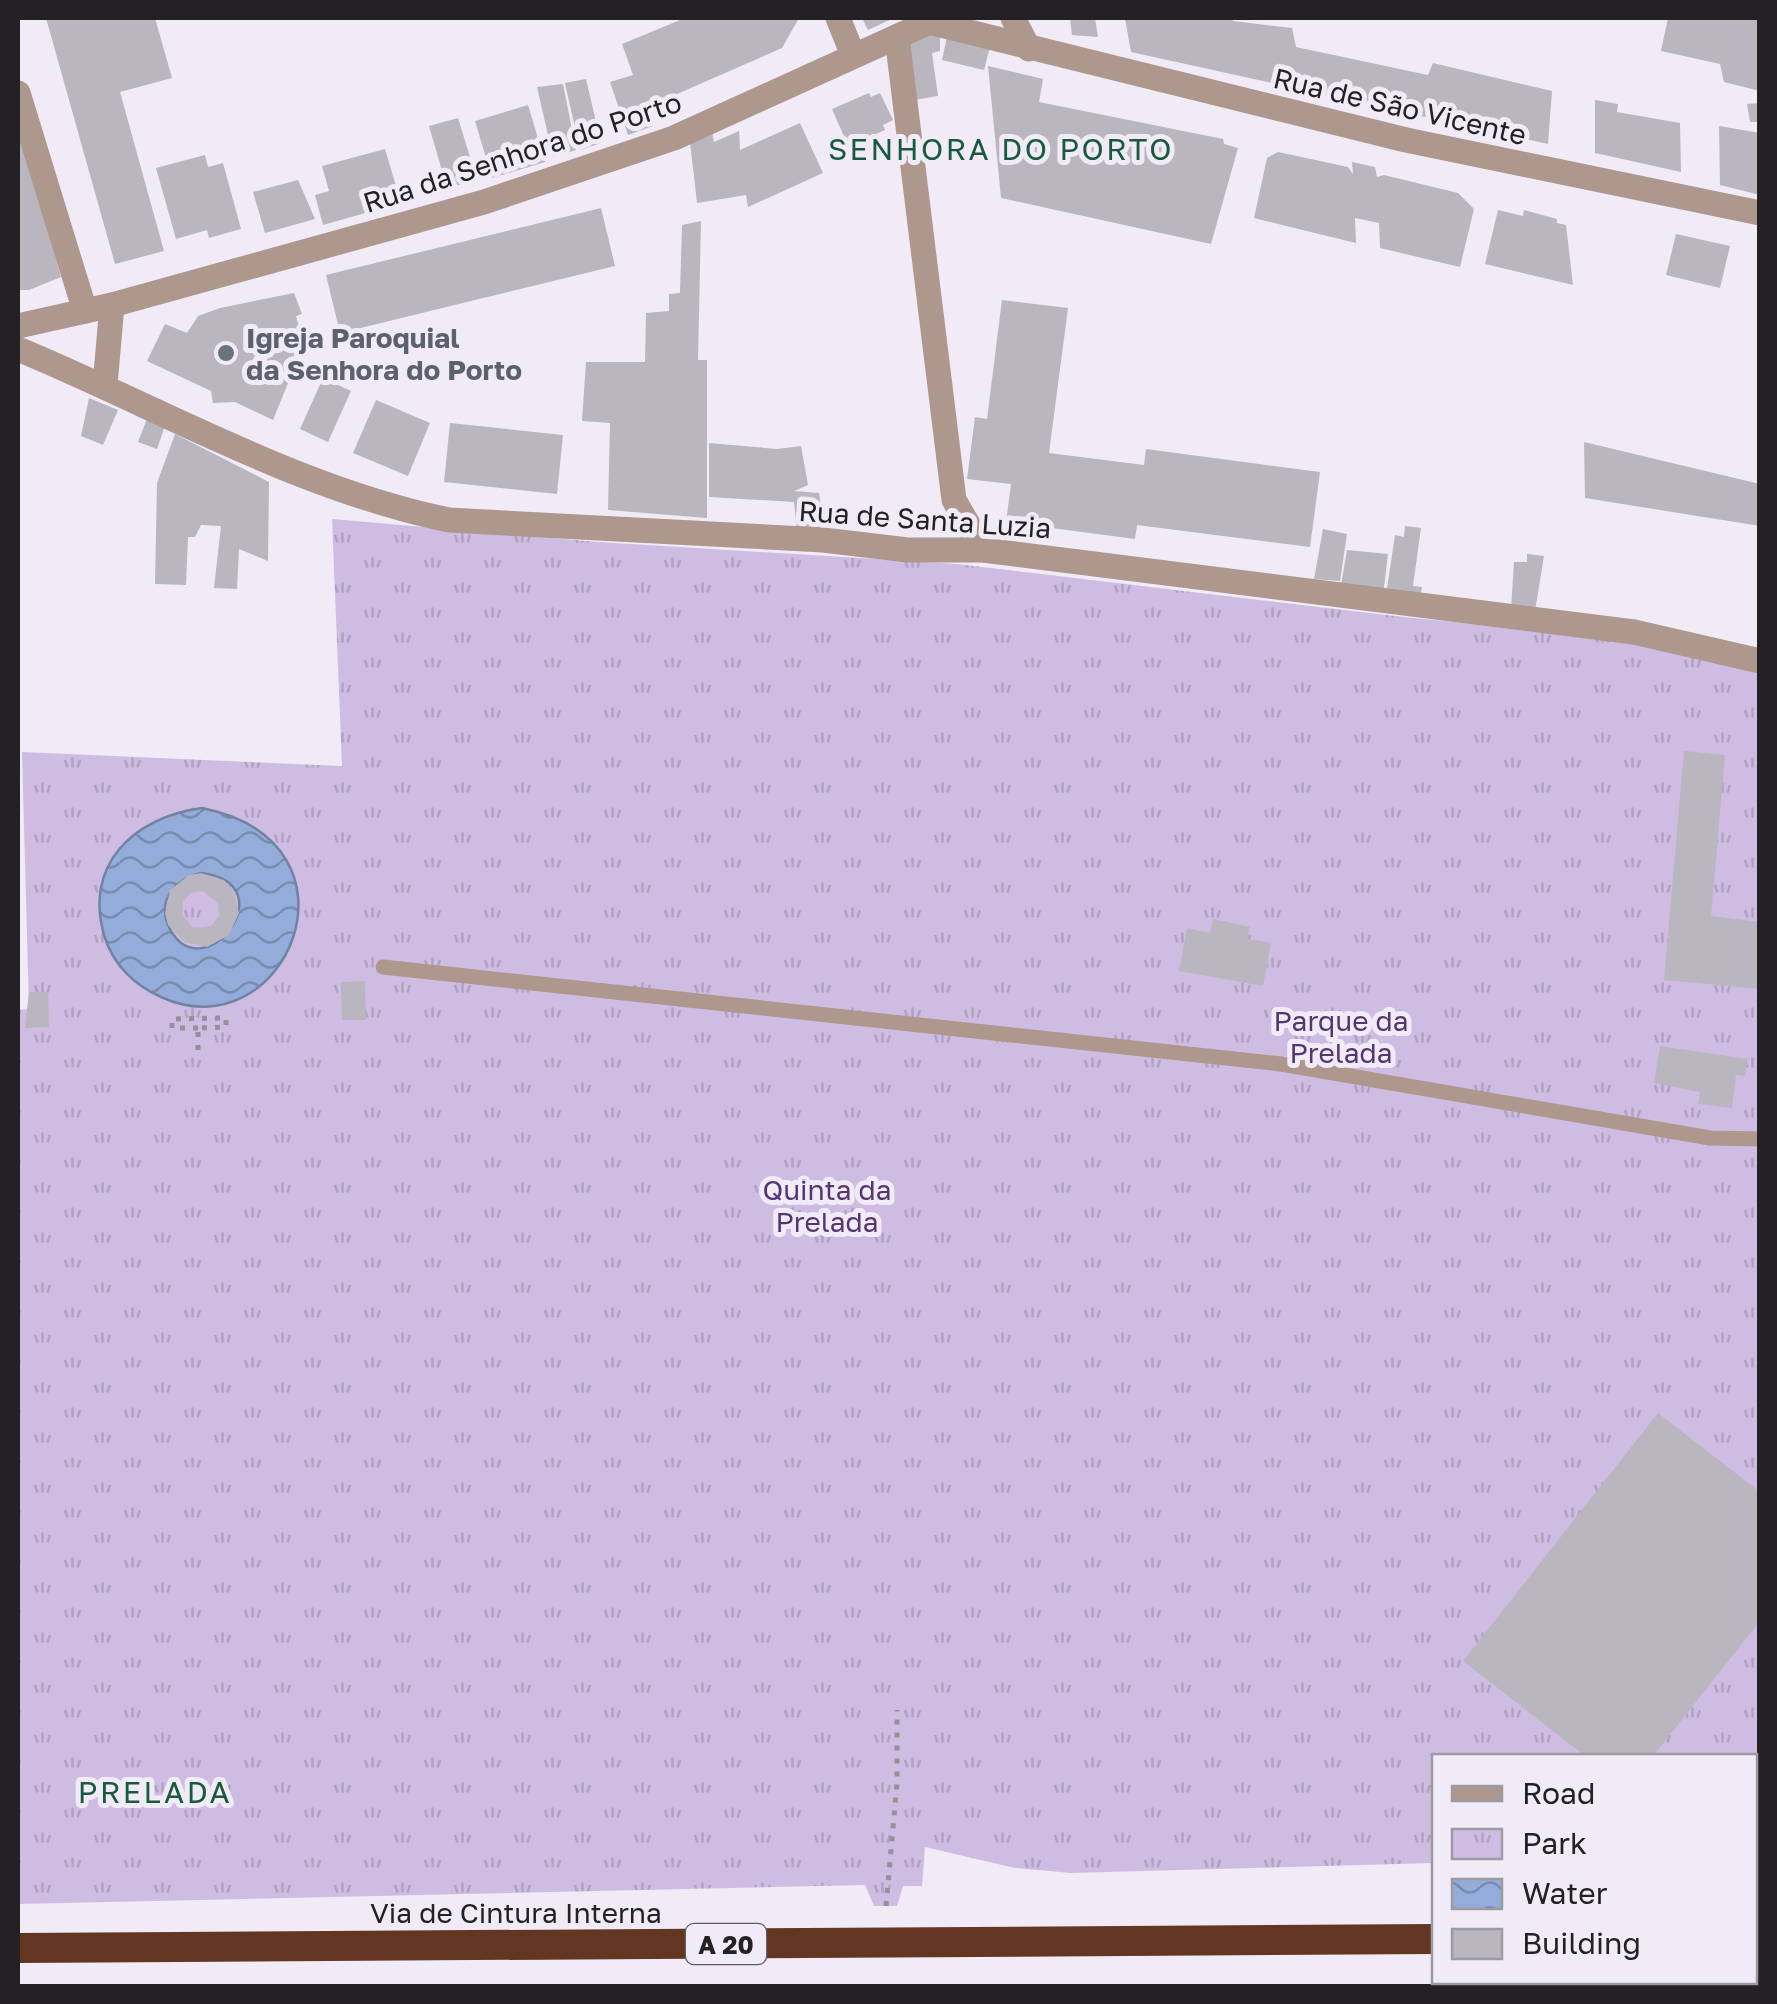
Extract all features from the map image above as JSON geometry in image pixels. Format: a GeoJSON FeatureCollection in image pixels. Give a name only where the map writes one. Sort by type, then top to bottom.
{"type":"FeatureCollection","features":[{"type":"Feature","properties":{"kind":"highway","name":"Via de Cintura Interna"},"geometry":{"type":"LineString","coordinates":[[18,1948],[1432,1940]]}},
{"type":"Feature","properties":{"kind":"street"},"geometry":{"type":"LineString","coordinates":[[838,18],[853,55]]}},
{"type":"Feature","properties":{"kind":"street"},"geometry":{"type":"LineString","coordinates":[[1013,18],[1029,49]]}},
{"type":"Feature","properties":{"kind":"street","name":"Rua da Senhora do Porto"},"geometry":{"type":"LineString","coordinates":[[18,326],[112,305],[484,202],[674,138],[933,20]]}},
{"type":"Feature","properties":{"kind":"street","name":"Rua de São Vicente"},"geometry":{"type":"LineString","coordinates":[[933,20],[1029,49],[1406,140],[1760,213]]}},
{"type":"Feature","properties":{"kind":"street"},"geometry":{"type":"LineString","coordinates":[[898,37],[954,500],[983,550]]}},
{"type":"Feature","properties":{"kind":"street"},"geometry":{"type":"LineString","coordinates":[[18,93],[84,311]]}},
{"type":"Feature","properties":{"kind":"street"},"geometry":{"type":"LineString","coordinates":[[105,385],[112,305]]}},
{"type":"Feature","properties":{"kind":"street","name":"Rua de Santa Luzia"},"geometry":{"type":"LineString","coordinates":[[18,349],[328,487],[393,509],[449,520],[823,540],[908,550],[983,550],[1634,632],[1760,660]]}},
{"type":"Feature","properties":{"kind":"lane"},"geometry":{"type":"LineString","coordinates":[[382,967],[1280,1064],[1710,1138],[1760,1139]]}},
{"type":"Feature","properties":{"kind":"path"},"geometry":{"type":"LineString","coordinates":[[226,1018],[226,1027],[198,1028],[172,1028],[172,1019],[226,1018]]}},
{"type":"Feature","properties":{"kind":"path"},"geometry":{"type":"LineString","coordinates":[[198,1028],[198,1058]]}},
{"type":"Feature","properties":{"kind":"path"},"geometry":{"type":"LineString","coordinates":[[886,1906],[897,1783],[897,1710]]}},
{"type":"Feature","properties":{"kind":"green space","name":"Quinta da Prelada"},"geometry":{"type":"Polygon","coordinates":[[[332,519],[598,542],[957,564],[1403,617],[1627,638],[1759,667],[1759,1867],[1757,1754],[1432,1754],[1432,1863],[1071,1873],[1015,1868],[925,1847],[922,1886],[903,1886],[897,1906],[874,1906],[865,1885],[18,1904],[18,1010],[29,1009],[22,752],[342,766],[332,519]]]}},
{"type":"Feature","properties":{"kind":"water"},"geometry":{"type":"Polygon","coordinates":[[[202,808],[255,829],[286,860],[298,898],[293,937],[274,971],[244,996],[206,1007],[161,997],[135,981],[109,948],[100,912],[101,888],[119,849],[135,834],[177,813],[202,808]],[[201,873],[171,891],[165,916],[182,944],[199,948],[216,943],[230,930],[238,913],[238,896],[226,881],[201,873]]]}},
{"type":"Feature","properties":{"kind":"building"},"geometry":{"type":"Polygon","coordinates":[[[46,18],[155,18],[172,78],[120,92],[164,251],[115,264],[46,18]]]}},
{"type":"Feature","properties":{"kind":"building"},"geometry":{"type":"Polygon","coordinates":[[[685,18],[799,18],[782,48],[645,108],[653,126],[628,135],[610,82],[633,75],[622,44],[685,18]]]}},
{"type":"Feature","properties":{"kind":"building"},"geometry":{"type":"Polygon","coordinates":[[[862,18],[894,18],[868,30],[862,18]]]}},
{"type":"Feature","properties":{"kind":"building"},"geometry":{"type":"Polygon","coordinates":[[[1070,18],[1095,18],[1098,37],[1072,35],[1070,18]]]}},
{"type":"Feature","properties":{"kind":"building"},"geometry":{"type":"Polygon","coordinates":[[[1125,18],[1232,18],[1292,28],[1296,47],[1428,75],[1433,63],[1552,91],[1548,144],[1131,52],[1125,18]]]}},
{"type":"Feature","properties":{"kind":"building"},"geometry":{"type":"Polygon","coordinates":[[[1668,18],[1760,20],[1760,91],[1724,82],[1720,64],[1661,51],[1668,18]]]}},
{"type":"Feature","properties":{"kind":"building"},"geometry":{"type":"Polygon","coordinates":[[[930,32],[940,34],[940,51],[932,53],[938,96],[914,100],[905,44],[930,32]]]}},
{"type":"Feature","properties":{"kind":"building"},"geometry":{"type":"Polygon","coordinates":[[[947,37],[990,47],[984,70],[942,60],[947,37]]]}},
{"type":"Feature","properties":{"kind":"building"},"geometry":{"type":"Polygon","coordinates":[[[988,66],[1043,79],[1039,102],[1223,139],[1224,144],[1238,148],[1211,244],[1001,198],[988,66]]]}},
{"type":"Feature","properties":{"kind":"building"},"geometry":{"type":"Polygon","coordinates":[[[586,79],[601,143],[580,150],[565,83],[586,79]]]}},
{"type":"Feature","properties":{"kind":"building"},"geometry":{"type":"Polygon","coordinates":[[[563,84],[576,150],[553,157],[537,87],[563,84]]]}},
{"type":"Feature","properties":{"kind":"building"},"geometry":{"type":"Polygon","coordinates":[[[869,93],[871,97],[880,93],[893,120],[883,125],[885,130],[865,139],[867,143],[850,150],[832,109],[869,93]]]}},
{"type":"Feature","properties":{"kind":"building"},"geometry":{"type":"Polygon","coordinates":[[[1595,100],[1618,104],[1617,112],[1680,123],[1681,172],[1595,153],[1595,100]]]}},
{"type":"Feature","properties":{"kind":"building"},"geometry":{"type":"Polygon","coordinates":[[[1760,103],[1760,122],[1750,122],[1747,104],[1760,103]]]}},
{"type":"Feature","properties":{"kind":"building"},"geometry":{"type":"Polygon","coordinates":[[[528,105],[545,162],[492,178],[475,121],[528,105]]]}},
{"type":"Feature","properties":{"kind":"building"},"geometry":{"type":"Polygon","coordinates":[[[458,118],[477,180],[447,188],[429,126],[458,118]]]}},
{"type":"Feature","properties":{"kind":"building"},"geometry":{"type":"Polygon","coordinates":[[[800,123],[823,173],[748,207],[746,195],[697,203],[690,142],[712,132],[714,142],[739,131],[740,150],[800,123]]]}},
{"type":"Feature","properties":{"kind":"building"},"geometry":{"type":"Polygon","coordinates":[[[19,125],[61,277],[29,290],[18,290],[19,125]]]}},
{"type":"Feature","properties":{"kind":"building"},"geometry":{"type":"Polygon","coordinates":[[[1719,126],[1760,133],[1760,195],[1720,185],[1719,126]]]}},
{"type":"Feature","properties":{"kind":"building"},"geometry":{"type":"Polygon","coordinates":[[[385,149],[401,203],[323,225],[315,195],[329,191],[322,166],[385,149]]]}},
{"type":"Feature","properties":{"kind":"building"},"geometry":{"type":"Polygon","coordinates":[[[1278,152],[1348,167],[1353,174],[1352,162],[1375,167],[1377,177],[1384,175],[1458,193],[1474,209],[1460,267],[1380,248],[1379,223],[1355,218],[1356,243],[1254,218],[1267,158],[1278,152]]]}},
{"type":"Feature","properties":{"kind":"building"},"geometry":{"type":"Polygon","coordinates":[[[205,155],[208,167],[223,163],[241,229],[209,238],[207,230],[176,239],[156,168],[205,155]]]}},
{"type":"Feature","properties":{"kind":"building"},"geometry":{"type":"Polygon","coordinates":[[[298,180],[315,219],[265,233],[253,192],[298,180]]]}},
{"type":"Feature","properties":{"kind":"building"},"geometry":{"type":"Polygon","coordinates":[[[601,208],[615,266],[340,333],[326,275],[601,208]]]}},
{"type":"Feature","properties":{"kind":"building"},"geometry":{"type":"Polygon","coordinates":[[[1498,210],[1523,216],[1524,210],[1566,225],[1573,285],[1485,264],[1498,210]]]}},
{"type":"Feature","properties":{"kind":"building"},"geometry":{"type":"Polygon","coordinates":[[[701,221],[698,360],[707,360],[707,518],[608,510],[610,423],[582,421],[586,362],[645,362],[646,313],[669,311],[669,294],[680,293],[682,225],[701,221]]]}},
{"type":"Feature","properties":{"kind":"building"},"geometry":{"type":"Polygon","coordinates":[[[1676,234],[1730,246],[1720,288],[1666,275],[1676,234]]]}},
{"type":"Feature","properties":{"kind":"building","name":"Igreja Paroquial da Senhora do Porto"},"geometry":{"type":"Polygon","coordinates":[[[294,293],[302,314],[296,316],[304,344],[273,420],[235,402],[213,403],[211,391],[147,361],[165,324],[187,333],[198,316],[294,293]]]}},
{"type":"Feature","properties":{"kind":"building"},"geometry":{"type":"Polygon","coordinates":[[[1002,300],[1068,308],[1049,453],[1144,465],[1146,449],[1320,472],[1310,547],[1137,525],[1135,539],[1006,522],[1011,484],[967,479],[975,417],[987,419],[1002,300]]]}},
{"type":"Feature","properties":{"kind":"building"},"geometry":{"type":"Polygon","coordinates":[[[323,378],[351,391],[328,442],[300,429],[323,378]]]}},
{"type":"Feature","properties":{"kind":"building"},"geometry":{"type":"Polygon","coordinates":[[[89,398],[118,410],[103,445],[81,436],[89,398]]]}},
{"type":"Feature","properties":{"kind":"building"},"geometry":{"type":"Polygon","coordinates":[[[376,400],[430,423],[408,476],[353,453],[376,400]]]}},
{"type":"Feature","properties":{"kind":"building"},"geometry":{"type":"Polygon","coordinates":[[[148,416],[166,423],[157,449],[138,442],[148,416]]]}},
{"type":"Feature","properties":{"kind":"building"},"geometry":{"type":"Polygon","coordinates":[[[450,423],[563,435],[557,494],[444,482],[450,423]]]}},
{"type":"Feature","properties":{"kind":"building"},"geometry":{"type":"Polygon","coordinates":[[[175,434],[269,482],[268,561],[239,549],[237,589],[214,588],[221,526],[201,525],[195,537],[188,537],[186,585],[155,584],[157,483],[175,434]]]}},
{"type":"Feature","properties":{"kind":"building"},"geometry":{"type":"Polygon","coordinates":[[[1584,442],[1760,484],[1760,526],[1585,498],[1584,442]]]}},
{"type":"Feature","properties":{"kind":"building"},"geometry":{"type":"Polygon","coordinates":[[[709,443],[777,449],[801,446],[808,485],[794,491],[819,493],[825,534],[797,530],[794,502],[709,497],[709,443]]]}},
{"type":"Feature","properties":{"kind":"building"},"geometry":{"type":"Polygon","coordinates":[[[1405,526],[1421,528],[1413,586],[1422,587],[1420,600],[1386,595],[1395,535],[1404,537],[1405,526]]]}},
{"type":"Feature","properties":{"kind":"building"},"geometry":{"type":"Polygon","coordinates":[[[1323,529],[1347,534],[1340,581],[1314,579],[1323,529]]]}},
{"type":"Feature","properties":{"kind":"building"},"geometry":{"type":"Polygon","coordinates":[[[1347,550],[1388,554],[1383,596],[1340,591],[1347,550]]]}},
{"type":"Feature","properties":{"kind":"building"},"geometry":{"type":"Polygon","coordinates":[[[1527,554],[1544,556],[1535,611],[1511,609],[1514,562],[1527,562],[1527,554]]]}},
{"type":"Feature","properties":{"kind":"building"},"geometry":{"type":"Polygon","coordinates":[[[1684,751],[1725,755],[1711,916],[1760,922],[1760,989],[1664,980],[1684,751]]]}},
{"type":"Feature","properties":{"kind":"building"},"geometry":{"type":"Polygon","coordinates":[[[201,873],[224,880],[233,890],[239,913],[229,935],[207,947],[184,942],[168,925],[165,913],[170,890],[189,875],[201,873]],[[203,891],[191,893],[183,902],[182,914],[193,928],[211,926],[219,916],[218,903],[203,891]]]}},
{"type":"Feature","properties":{"kind":"building"},"geometry":{"type":"Polygon","coordinates":[[[1213,919],[1250,927],[1248,939],[1271,943],[1263,986],[1179,971],[1187,928],[1210,933],[1213,919]]]}},
{"type":"Feature","properties":{"kind":"building"},"geometry":{"type":"Polygon","coordinates":[[[365,981],[366,1020],[342,1020],[341,982],[365,981]]]}},
{"type":"Feature","properties":{"kind":"building"},"geometry":{"type":"Polygon","coordinates":[[[29,992],[48,992],[49,1027],[25,1028],[29,992]]]}},
{"type":"Feature","properties":{"kind":"building"},"geometry":{"type":"Polygon","coordinates":[[[1660,1046],[1747,1059],[1745,1076],[1736,1075],[1732,1108],[1698,1104],[1700,1092],[1654,1083],[1660,1046]]]}},
{"type":"Feature","properties":{"kind":"building"},"geometry":{"type":"Polygon","coordinates":[[[1658,1413],[1760,1492],[1760,1621],[1655,1754],[1582,1754],[1463,1661],[1658,1413]]]}},
{"type":"Feature","properties":{"kind":"place","name":"Igreja Paroquial da Senhora do Porto"},"geometry":{"type":"Point","coordinates":[226,353]}},
{"type":"Feature","properties":{"kind":"district","name":"SENHORA DO PORTO"},"geometry":{"type":"Point","coordinates":[1001,149]}},
{"type":"Feature","properties":{"kind":"district","name":"PRELADA"},"geometry":{"type":"Point","coordinates":[155,1792]}},
{"type":"Feature","properties":{"kind":"park label","name":"Parque da Prelada"},"geometry":{"type":"Point","coordinates":[1341,1036]}}]}
